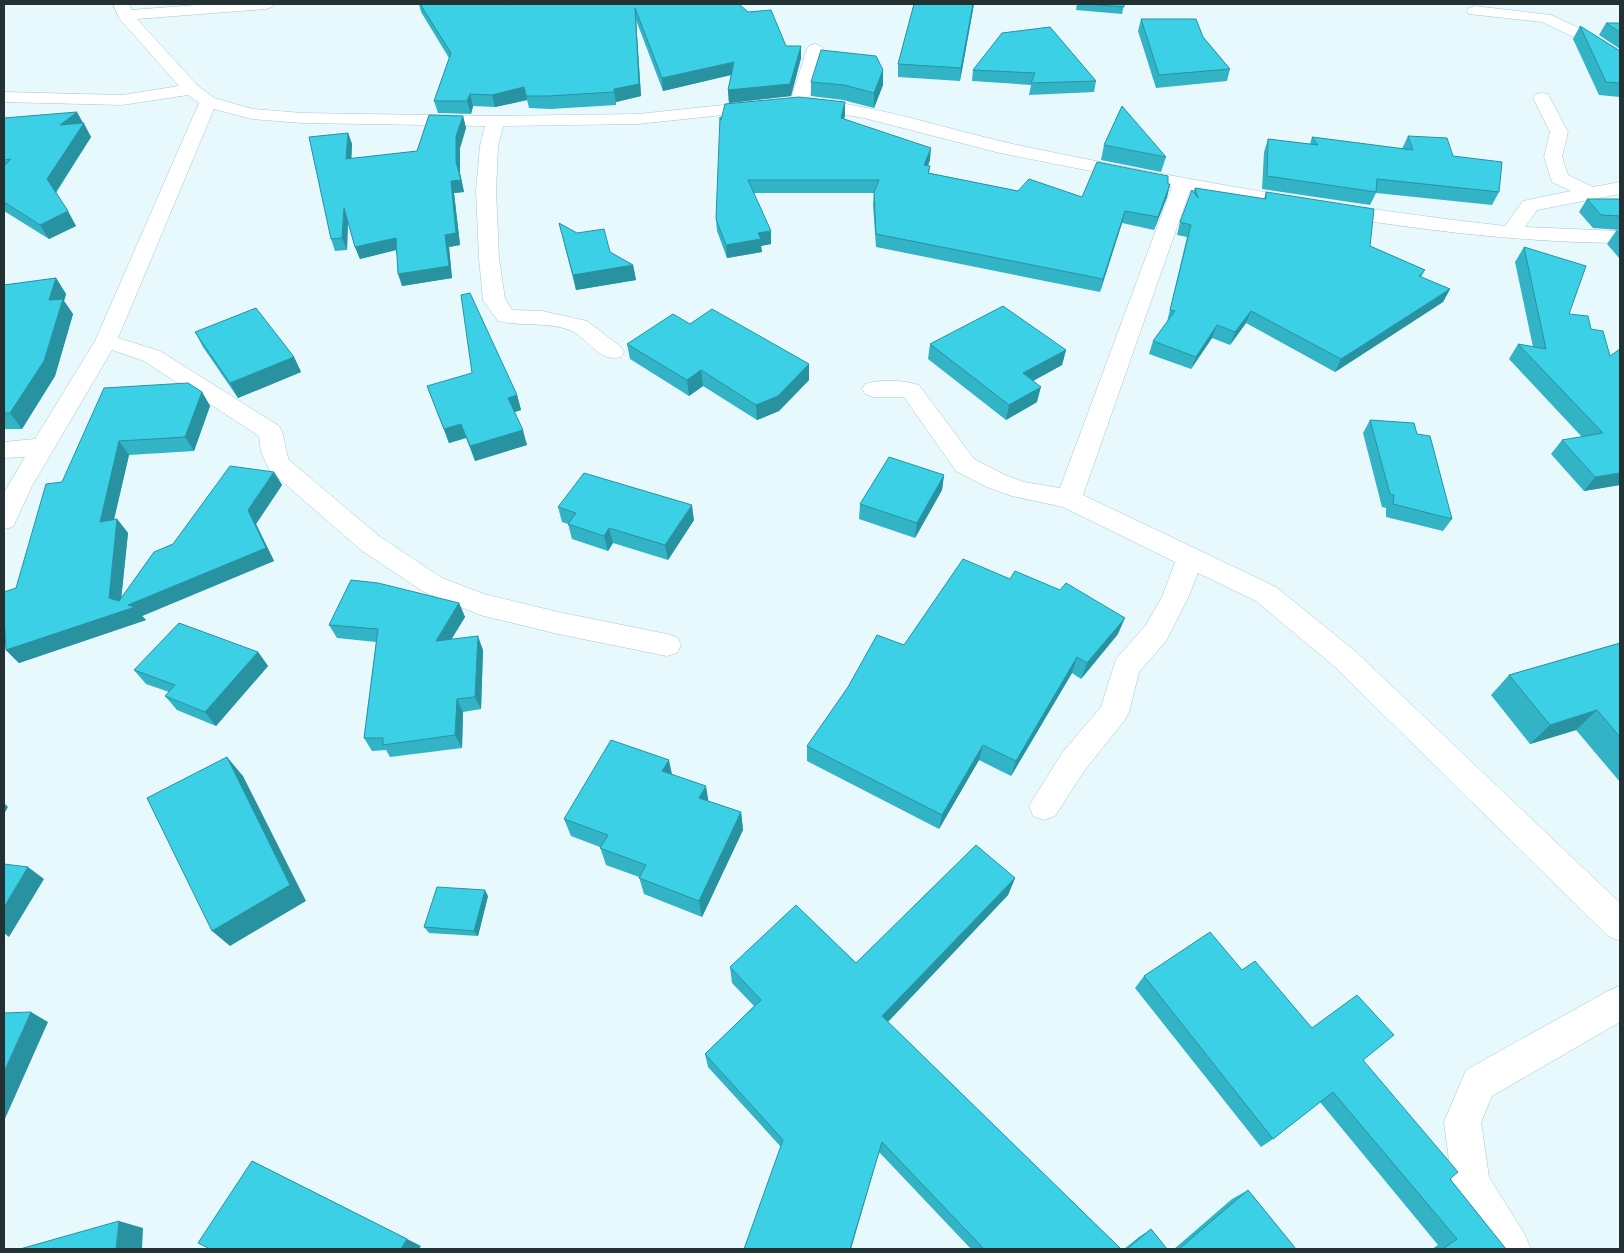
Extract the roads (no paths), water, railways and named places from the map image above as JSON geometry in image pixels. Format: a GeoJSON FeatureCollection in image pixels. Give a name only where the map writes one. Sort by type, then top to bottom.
{"type":"FeatureCollection","features":[{"type":"Feature","properties":{"kind":"street"},"geometry":{"type":"LineString","coordinates":[[123,9],[266,4]]}},
{"type":"Feature","properties":{"kind":"street"},"geometry":{"type":"LineString","coordinates":[[1555,4],[1590,40]]}},
{"type":"Feature","properties":{"kind":"street"},"geometry":{"type":"LineString","coordinates":[[123,9],[191,89],[208,102],[252,114],[302,118],[495,122],[638,119],[799,102],[843,107],[1000,148],[1184,184],[1321,207],[1510,232],[1620,237]]}},
{"type":"Feature","properties":{"kind":"street"},"geometry":{"type":"LineString","coordinates":[[1475,11],[1545,18],[1590,40],[1620,58]]}},
{"type":"Feature","properties":{"kind":"street"},"geometry":{"type":"LineString","coordinates":[[799,102],[815,49]]}},
{"type":"Feature","properties":{"kind":"street"},"geometry":{"type":"LineString","coordinates":[[4,97],[122,100],[191,89]]}},
{"type":"Feature","properties":{"kind":"street"},"geometry":{"type":"LineString","coordinates":[[1542,98],[1559,132],[1553,157],[1560,178],[1592,194]]}},
{"type":"Feature","properties":{"kind":"street"},"geometry":{"type":"LineString","coordinates":[[4,520],[12,488],[42,448],[106,341],[208,102]]}},
{"type":"Feature","properties":{"kind":"street"},"geometry":{"type":"LineString","coordinates":[[495,122],[490,146],[486,191],[489,258],[494,300],[506,316],[542,318],[579,326],[613,352]]}},
{"type":"Feature","properties":{"kind":"street"},"geometry":{"type":"LineString","coordinates":[[1069,499],[1184,184]]}},
{"type":"Feature","properties":{"kind":"street"},"geometry":{"type":"LineString","coordinates":[[1510,232],[1530,205],[1620,188]]}},
{"type":"Feature","properties":{"kind":"street"},"geometry":{"type":"LineString","coordinates":[[106,341],[152,356],[272,432],[272,452],[279,464],[294,480],[370,543],[433,585],[480,604],[558,624],[667,644]]}},
{"type":"Feature","properties":{"kind":"street"},"geometry":{"type":"LineString","coordinates":[[872,389],[911,390],[965,465],[996,481],[1021,490],[1069,499],[1266,594],[1345,659],[1620,925]]}},
{"type":"Feature","properties":{"kind":"street"},"geometry":{"type":"LineString","coordinates":[[4,450],[42,448]]}},
{"type":"Feature","properties":{"kind":"street"},"geometry":{"type":"LineString","coordinates":[[1044,806],[1072,762],[1114,712],[1126,667],[1156,633],[1175,598],[1190,557]]}},
{"type":"Feature","properties":{"kind":"street"},"geometry":{"type":"LineString","coordinates":[[1511,1249],[1471,1183],[1462,1122],[1475,1091],[1479,1083],[1620,1003]]}}]}
